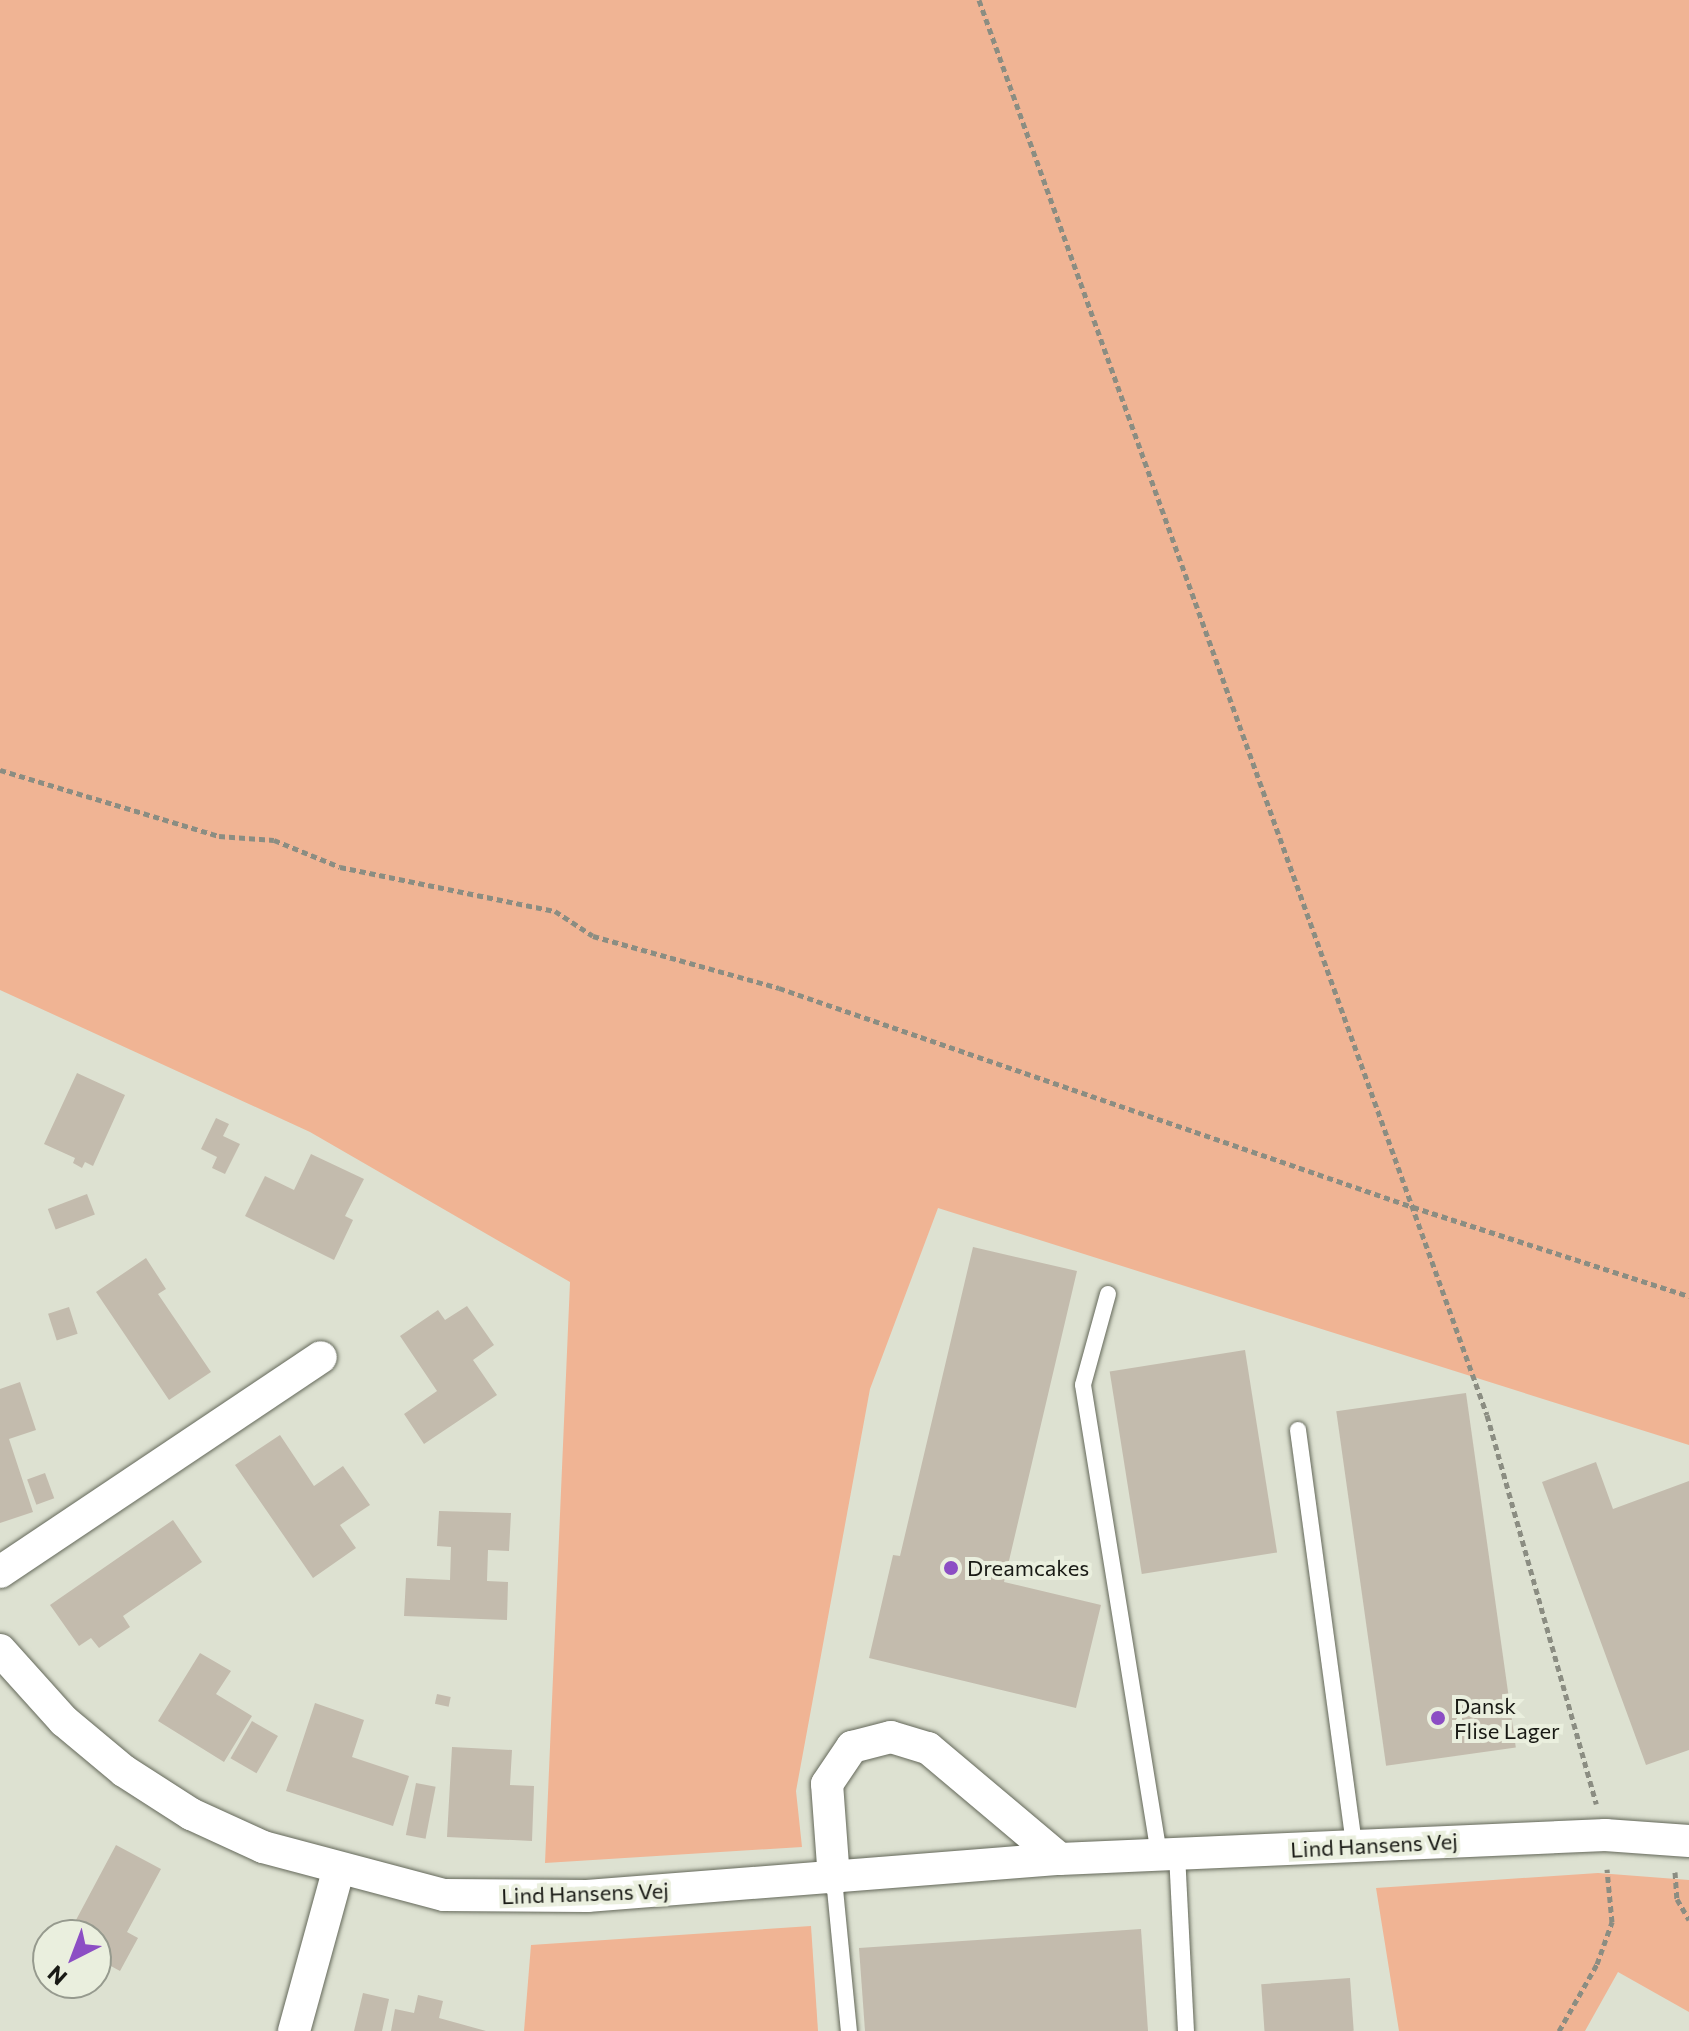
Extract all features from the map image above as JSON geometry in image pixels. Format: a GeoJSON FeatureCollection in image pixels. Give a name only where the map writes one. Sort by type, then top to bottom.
{"type":"FeatureCollection","features":[{"type":"Feature","properties":{"kind":"street"},"geometry":{"type":"LineString","coordinates":[[0,1572],[321,1357]]}},
{"type":"Feature","properties":{"kind":"street","name":"Lind Hansens Vej"},"geometry":{"type":"LineString","coordinates":[[0,1650],[64,1721],[124,1771],[191,1814],[248,1840],[338,1871],[444,1895],[587,1896],[1060,1859],[1168,1854],[1605,1835],[1680,1840]]}},
{"type":"Feature","properties":{"kind":"street"},"geometry":{"type":"LineString","coordinates":[[834,1879],[827,1784],[852,1747],[891,1737],[928,1748],[1060,1859]]}},
{"type":"Feature","properties":{"kind":"street"},"geometry":{"type":"LineString","coordinates":[[294,2031],[338,1871]]}},
{"type":"Feature","properties":{"kind":"lane"},"geometry":{"type":"LineString","coordinates":[[1108,1294],[1083,1385],[1168,1854],[1186,2031]]}},
{"type":"Feature","properties":{"kind":"lane"},"geometry":{"type":"LineString","coordinates":[[1298,1430],[1354,1846]]}},
{"type":"Feature","properties":{"kind":"lane"},"geometry":{"type":"LineString","coordinates":[[834,1879],[849,2031]]}},
{"type":"Feature","properties":{"kind":"path"},"geometry":{"type":"LineString","coordinates":[[979,0],[1487,1415],[1605,1835],[1612,1922],[1597,1964],[1559,2031]]}},
{"type":"Feature","properties":{"kind":"path"},"geometry":{"type":"LineString","coordinates":[[0,770],[219,836],[274,840],[340,867],[555,911],[593,936],[779,988],[1413,1207],[1689,1296]]}},
{"type":"Feature","properties":{"kind":"path"},"geometry":{"type":"LineString","coordinates":[[1680,1840],[1677,1899],[1689,1920]]}},
{"type":"Feature","properties":{"kind":"shaded area"},"geometry":{"type":"Polygon","coordinates":[[[0,0],[1689,0],[1689,1445],[938,1208],[870,1389],[796,1791],[802,1847],[545,1863],[570,1282],[310,1132],[0,990],[0,0]]]}},
{"type":"Feature","properties":{"kind":"shaded area"},"geometry":{"type":"Polygon","coordinates":[[[1598,1873],[1689,1880],[1689,2012],[1618,1972],[1585,2031],[1399,2031],[1376,1888],[1598,1873]]]}},
{"type":"Feature","properties":{"kind":"shaded area"},"geometry":{"type":"Polygon","coordinates":[[[811,1926],[818,2031],[524,2031],[531,1945],[811,1926]]]}},
{"type":"Feature","properties":{"kind":"building"},"geometry":{"type":"Polygon","coordinates":[[[77,1073],[125,1095],[93,1166],[85,1162],[82,1168],[73,1163],[75,1158],[44,1144],[77,1073]]]}},
{"type":"Feature","properties":{"kind":"building"},"geometry":{"type":"Polygon","coordinates":[[[216,1118],[229,1124],[223,1136],[240,1144],[225,1174],[212,1168],[217,1157],[201,1149],[216,1118]]]}},
{"type":"Feature","properties":{"kind":"building"},"geometry":{"type":"Polygon","coordinates":[[[311,1154],[364,1179],[345,1216],[353,1220],[334,1260],[245,1216],[265,1176],[294,1190],[311,1154]]]}},
{"type":"Feature","properties":{"kind":"building"},"geometry":{"type":"Polygon","coordinates":[[[87,1194],[95,1215],[56,1230],[48,1209],[87,1194]]]}},
{"type":"Feature","properties":{"kind":"building"},"geometry":{"type":"Polygon","coordinates":[[[973,1247],[1077,1271],[1004,1582],[1101,1605],[1076,1708],[869,1658],[893,1555],[900,1556],[973,1247]]]}},
{"type":"Feature","properties":{"kind":"building"},"geometry":{"type":"Polygon","coordinates":[[[146,1258],[166,1289],[158,1294],[211,1372],[169,1400],[96,1292],[146,1258]]]}},
{"type":"Feature","properties":{"kind":"building"},"geometry":{"type":"Polygon","coordinates":[[[467,1306],[494,1345],[473,1360],[497,1395],[424,1444],[404,1414],[437,1391],[400,1336],[438,1310],[445,1320],[467,1306]]]}},
{"type":"Feature","properties":{"kind":"building"},"geometry":{"type":"Polygon","coordinates":[[[69,1307],[78,1334],[57,1340],[48,1314],[69,1307]]]}},
{"type":"Feature","properties":{"kind":"building"},"geometry":{"type":"Polygon","coordinates":[[[1245,1350],[1277,1552],[1142,1574],[1110,1371],[1245,1350]]]}},
{"type":"Feature","properties":{"kind":"building"},"geometry":{"type":"Polygon","coordinates":[[[20,1382],[36,1430],[9,1439],[33,1512],[0,1523],[0,1389],[20,1382]]]}},
{"type":"Feature","properties":{"kind":"building"},"geometry":{"type":"Polygon","coordinates":[[[1466,1393],[1516,1748],[1386,1766],[1336,1411],[1466,1393]]]}},
{"type":"Feature","properties":{"kind":"building"},"geometry":{"type":"Polygon","coordinates":[[[280,1435],[314,1486],[343,1466],[370,1505],[340,1525],[356,1548],[313,1578],[235,1465],[280,1435]]]}},
{"type":"Feature","properties":{"kind":"building"},"geometry":{"type":"Polygon","coordinates":[[[1596,1462],[1613,1509],[1689,1481],[1689,1750],[1646,1765],[1542,1482],[1596,1462]]]}},
{"type":"Feature","properties":{"kind":"building"},"geometry":{"type":"Polygon","coordinates":[[[45,1473],[54,1498],[36,1505],[27,1479],[45,1473]]]}},
{"type":"Feature","properties":{"kind":"building"},"geometry":{"type":"Polygon","coordinates":[[[439,1511],[511,1513],[509,1551],[488,1550],[487,1581],[508,1582],[507,1620],[404,1616],[406,1578],[450,1580],[451,1547],[437,1546],[439,1511]]]}},
{"type":"Feature","properties":{"kind":"building"},"geometry":{"type":"Polygon","coordinates":[[[173,1520],[202,1562],[123,1616],[130,1627],[99,1648],[91,1638],[79,1646],[50,1605],[173,1520]]]}},
{"type":"Feature","properties":{"kind":"building"},"geometry":{"type":"Polygon","coordinates":[[[200,1653],[231,1671],[216,1694],[252,1716],[224,1762],[158,1721],[200,1653]]]}},
{"type":"Feature","properties":{"kind":"building"},"geometry":{"type":"Polygon","coordinates":[[[437,1694],[451,1697],[449,1707],[435,1704],[437,1694]]]}},
{"type":"Feature","properties":{"kind":"building"},"geometry":{"type":"Polygon","coordinates":[[[315,1703],[364,1720],[352,1757],[409,1776],[393,1826],[286,1791],[315,1703]]]}},
{"type":"Feature","properties":{"kind":"building"},"geometry":{"type":"Polygon","coordinates":[[[252,1721],[278,1736],[256,1773],[230,1758],[252,1721]]]}},
{"type":"Feature","properties":{"kind":"building"},"geometry":{"type":"Polygon","coordinates":[[[452,1747],[512,1750],[510,1785],[534,1786],[532,1841],[447,1837],[452,1747]]]}},
{"type":"Feature","properties":{"kind":"building"},"geometry":{"type":"Polygon","coordinates":[[[416,1783],[436,1787],[426,1839],[406,1835],[416,1783]]]}},
{"type":"Feature","properties":{"kind":"building"},"geometry":{"type":"Polygon","coordinates":[[[116,1845],[161,1869],[127,1932],[138,1938],[120,1971],[112,1967],[112,1919],[77,1919],[116,1845]]]}},
{"type":"Feature","properties":{"kind":"building"},"geometry":{"type":"Polygon","coordinates":[[[1141,1929],[1148,2031],[865,2031],[859,1948],[1141,1929]]]}},
{"type":"Feature","properties":{"kind":"building"},"geometry":{"type":"Polygon","coordinates":[[[1350,1978],[1354,2031],[1264,2031],[1261,1984],[1350,1978]]]}},
{"type":"Feature","properties":{"kind":"building"},"geometry":{"type":"Polygon","coordinates":[[[363,1993],[389,1999],[382,2031],[354,2031],[363,1993]]]}},
{"type":"Feature","properties":{"kind":"building"},"geometry":{"type":"Polygon","coordinates":[[[418,1995],[443,2001],[439,2018],[486,2031],[391,2031],[395,2009],[414,2013],[418,1995]]]}},
{"type":"Feature","properties":{"kind":"place","name":"Dreamcakes"},"geometry":{"type":"Point","coordinates":[951,1568]}},
{"type":"Feature","properties":{"kind":"place","name":"Dansk Flise Lager"},"geometry":{"type":"Point","coordinates":[1438,1718]}}]}
